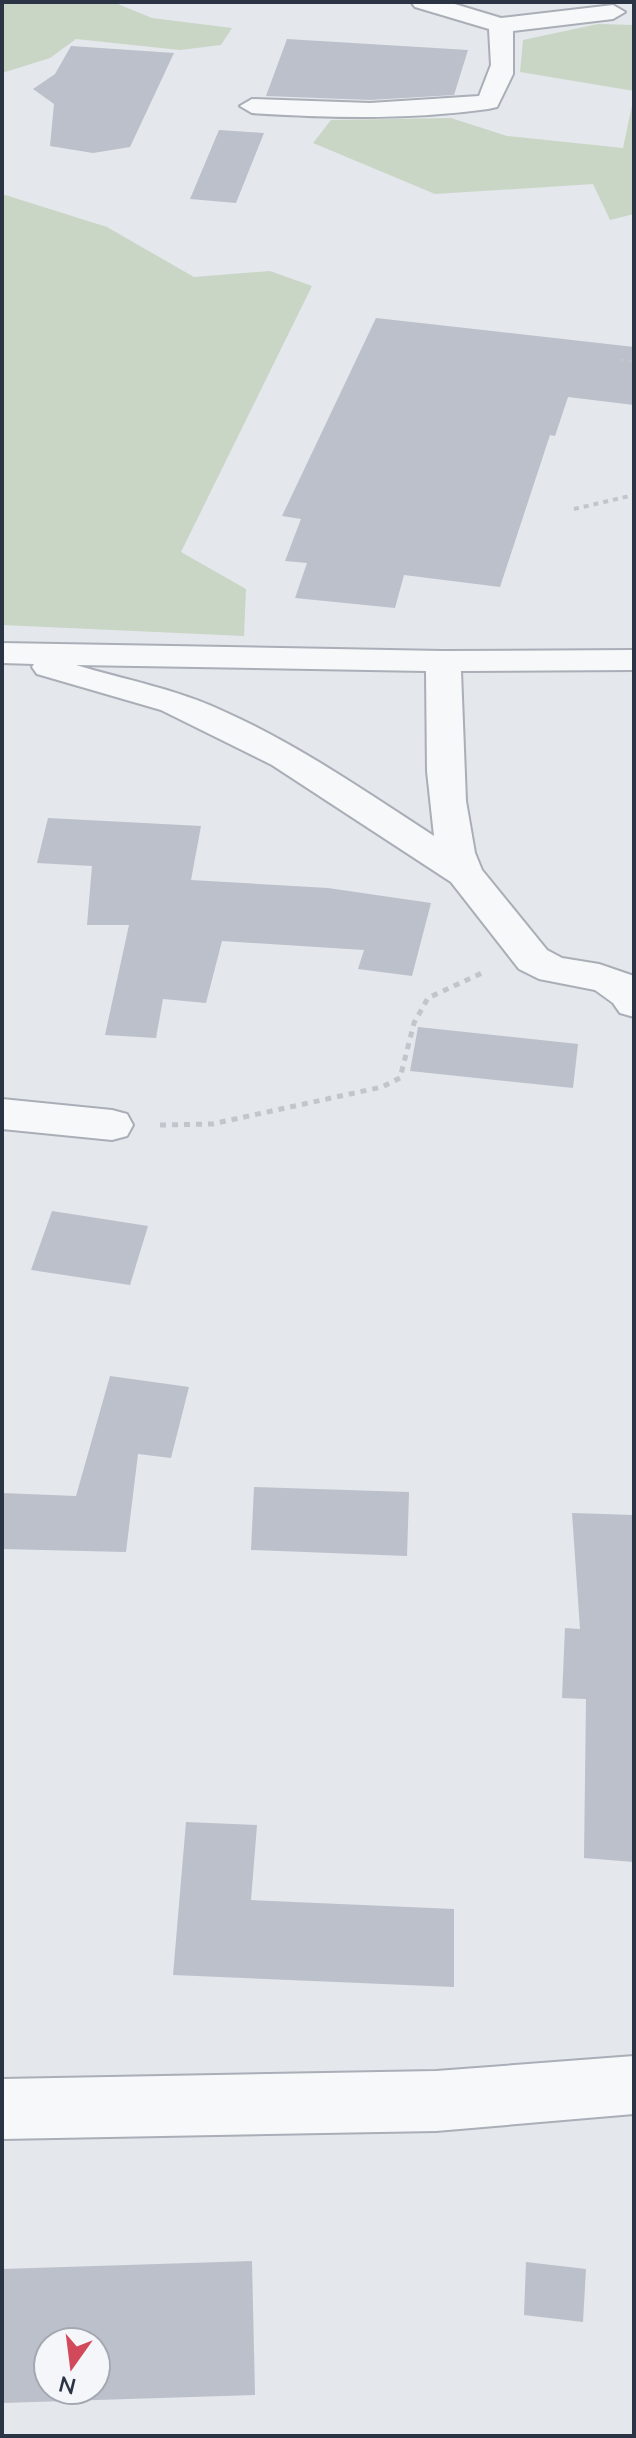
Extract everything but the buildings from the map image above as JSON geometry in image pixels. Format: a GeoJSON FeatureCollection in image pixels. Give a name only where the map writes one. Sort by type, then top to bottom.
{"type":"FeatureCollection","features":[{"type":"Feature","properties":{"kind":"street"},"geometry":{"type":"LineString","coordinates":[[423,2],[500,25],[613,12]]}},
{"type":"Feature","properties":{"kind":"street"},"geometry":{"type":"LineString","coordinates":[[252,106],[323,111],[426,110],[488,102],[498,85],[506,52],[500,25]]}},
{"type":"Feature","properties":{"kind":"street"},"geometry":{"type":"LineString","coordinates":[[8,653],[443,661],[634,660]]}},
{"type":"Feature","properties":{"kind":"street"},"geometry":{"type":"LineString","coordinates":[[8,653],[87,681],[173,703],[265,747],[464,873],[495,909],[515,943],[532,960],[554,969],[606,979],[623,987],[634,1003]]}},
{"type":"Feature","properties":{"kind":"street"},"geometry":{"type":"LineString","coordinates":[[443,661],[450,838],[464,873]]}},
{"type":"Feature","properties":{"kind":"street"},"geometry":{"type":"LineString","coordinates":[[2,1114],[112,1125]]}},
{"type":"Feature","properties":{"kind":"street"},"geometry":{"type":"LineString","coordinates":[[2,2109],[436,2101],[634,2085]]}},
{"type":"Feature","properties":{"kind":"path"},"geometry":{"type":"LineString","coordinates":[[620,360],[634,362]]}},
{"type":"Feature","properties":{"kind":"path"},"geometry":{"type":"LineString","coordinates":[[574,509],[634,495]]}},
{"type":"Feature","properties":{"kind":"path"},"geometry":{"type":"LineString","coordinates":[[112,1125],[212,1124],[382,1087],[400,1078],[414,1023],[428,998],[485,972],[532,960]]}},
{"type":"Feature","properties":{"kind":"green space"},"geometry":{"type":"Polygon","coordinates":[[[2,2],[113,2],[152,18],[232,28],[221,45],[180,50],[76,39],[50,58],[2,73],[2,2]]]}},
{"type":"Feature","properties":{"kind":"green space"},"geometry":{"type":"Polygon","coordinates":[[[598,24],[634,25],[634,91],[520,72],[523,40],[598,24]]]}},
{"type":"Feature","properties":{"kind":"green space"},"geometry":{"type":"Polygon","coordinates":[[[634,96],[634,214],[610,220],[593,184],[435,194],[313,143],[331,120],[451,118],[507,136],[623,148],[634,96]]]}},
{"type":"Feature","properties":{"kind":"green space"},"geometry":{"type":"Polygon","coordinates":[[[2,194],[107,227],[194,277],[270,271],[312,286],[181,552],[246,589],[244,636],[2,625],[2,194]]]}}]}
